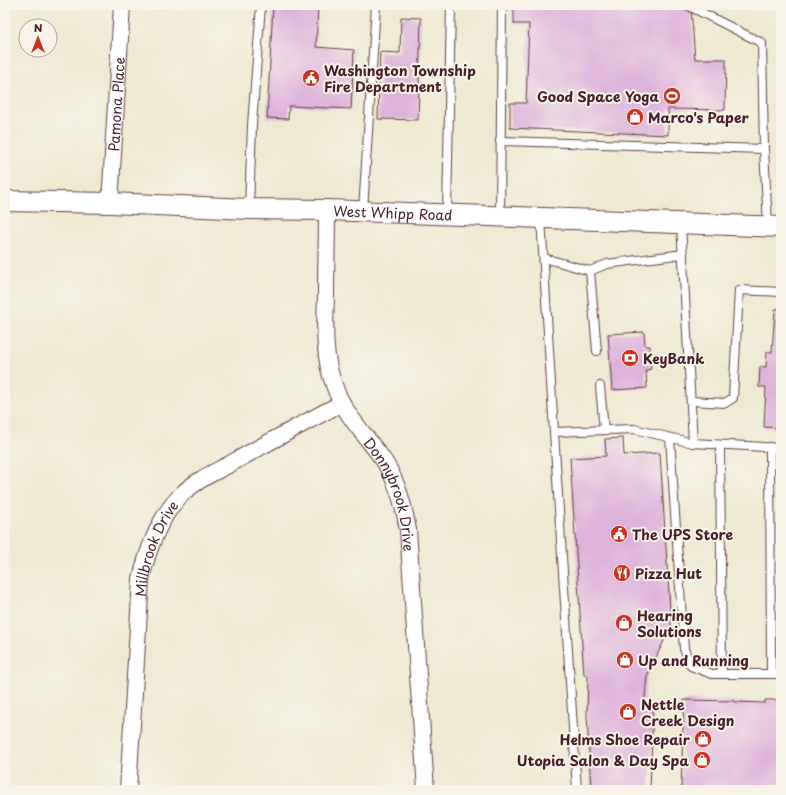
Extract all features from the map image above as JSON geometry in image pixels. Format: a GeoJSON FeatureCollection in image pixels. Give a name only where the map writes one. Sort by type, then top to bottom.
{"type":"FeatureCollection","features":[{"type":"Feature","properties":{"kind":"street","name":"Pamona Place"},"geometry":{"type":"LineString","coordinates":[[110,203],[122,5]]}},
{"type":"Feature","properties":{"kind":"street","name":"West Whipp Road"},"geometry":{"type":"LineString","coordinates":[[5,200],[363,211],[775,227]]}},
{"type":"Feature","properties":{"kind":"street","name":"Donnybrook Drive"},"geometry":{"type":"LineString","coordinates":[[327,210],[325,342],[328,364],[334,386],[342,403],[359,429],[385,462],[396,483],[404,506],[409,537],[426,790]]}},
{"type":"Feature","properties":{"kind":"street","name":"Millbrook Drive"},"geometry":{"type":"LineString","coordinates":[[128,790],[141,579],[155,534],[170,508],[181,495],[195,483],[342,403]]}},
{"type":"Feature","properties":{"kind":"lane"},"geometry":{"type":"LineString","coordinates":[[250,208],[252,125],[261,5]]}},
{"type":"Feature","properties":{"kind":"lane"},"geometry":{"type":"LineString","coordinates":[[363,211],[376,5]]}},
{"type":"Feature","properties":{"kind":"lane"},"geometry":{"type":"LineString","coordinates":[[447,214],[451,5]]}},
{"type":"Feature","properties":{"kind":"lane"},"geometry":{"type":"LineString","coordinates":[[500,216],[502,5]]}},
{"type":"Feature","properties":{"kind":"lane"},"geometry":{"type":"LineString","coordinates":[[687,5],[762,43],[764,149],[775,227]]}},
{"type":"Feature","properties":{"kind":"lane"},"geometry":{"type":"LineString","coordinates":[[500,141],[764,149]]}},
{"type":"Feature","properties":{"kind":"lane"},"geometry":{"type":"LineString","coordinates":[[541,218],[576,790]]}},
{"type":"Feature","properties":{"kind":"lane"},"geometry":{"type":"LineString","coordinates":[[681,223],[693,443]]}},
{"type":"Feature","properties":{"kind":"lane"},"geometry":{"type":"LineString","coordinates":[[544,258],[590,271],[607,264],[683,254]]}},
{"type":"Feature","properties":{"kind":"lane"},"geometry":{"type":"LineString","coordinates":[[590,271],[597,351]]}},
{"type":"Feature","properties":{"kind":"lane"},"geometry":{"type":"LineString","coordinates":[[691,401],[726,403],[733,398],[739,290],[781,292]]}},
{"type":"Feature","properties":{"kind":"lane"},"geometry":{"type":"LineString","coordinates":[[600,386],[604,430]]}},
{"type":"Feature","properties":{"kind":"lane"},"geometry":{"type":"LineString","coordinates":[[554,432],[634,429],[693,443],[781,448]]}},
{"type":"Feature","properties":{"kind":"lane"},"geometry":{"type":"LineString","coordinates":[[670,438],[684,649],[691,666],[712,674],[781,674]]}},
{"type":"Feature","properties":{"kind":"lane"},"geometry":{"type":"LineString","coordinates":[[720,444],[722,674]]}},
{"type":"Feature","properties":{"kind":"lane"},"geometry":{"type":"LineString","coordinates":[[770,447],[771,674]]}},
{"type":"Feature","properties":{"kind":"building","name":"Washington Township Fire Department"},"geometry":{"type":"Polygon","coordinates":[[[273,5],[318,5],[316,47],[354,50],[351,109],[289,106],[288,119],[267,118],[273,5]]]}},
{"type":"Feature","properties":{"kind":"building"},"geometry":{"type":"Polygon","coordinates":[[[514,5],[691,8],[695,59],[726,59],[725,110],[668,109],[668,135],[510,128],[510,103],[526,103],[529,24],[514,24],[514,5]]]}},
{"type":"Feature","properties":{"kind":"building"},"geometry":{"type":"Polygon","coordinates":[[[401,17],[421,18],[418,120],[378,119],[380,52],[400,53],[401,17]]]}},
{"type":"Feature","properties":{"kind":"building"},"geometry":{"type":"Polygon","coordinates":[[[775,309],[781,309],[781,428],[764,427],[766,387],[759,387],[760,367],[766,367],[767,352],[772,352],[775,309]]]}},
{"type":"Feature","properties":{"kind":"building","name":"KeyBank"},"geometry":{"type":"Polygon","coordinates":[[[644,332],[645,346],[650,346],[651,369],[646,370],[647,388],[612,390],[608,334],[644,332]]]}},
{"type":"Feature","properties":{"kind":"building"},"geometry":{"type":"Polygon","coordinates":[[[623,438],[624,455],[660,453],[671,626],[647,676],[644,706],[653,708],[650,790],[591,790],[587,715],[588,675],[584,675],[570,458],[606,456],[605,439],[623,438]]]}},
{"type":"Feature","properties":{"kind":"building"},"geometry":{"type":"Polygon","coordinates":[[[684,700],[765,703],[765,700],[781,700],[781,790],[681,790],[684,700]]]}},
{"type":"Feature","properties":{"kind":"place","name":"Washington Township Fire Department"},"geometry":{"type":"Point","coordinates":[311,78]}},
{"type":"Feature","properties":{"kind":"place","name":"Good Space Yoga"},"geometry":{"type":"Point","coordinates":[672,96]}},
{"type":"Feature","properties":{"kind":"place","name":"Marco's Paper"},"geometry":{"type":"Point","coordinates":[635,117]}},
{"type":"Feature","properties":{"kind":"place","name":"KeyBank"},"geometry":{"type":"Point","coordinates":[630,358]}},
{"type":"Feature","properties":{"kind":"place","name":"The UPS Store"},"geometry":{"type":"Point","coordinates":[619,534]}},
{"type":"Feature","properties":{"kind":"place","name":"Pizza Hut"},"geometry":{"type":"Point","coordinates":[622,573]}},
{"type":"Feature","properties":{"kind":"place","name":"Hearing Solutions"},"geometry":{"type":"Point","coordinates":[624,623]}},
{"type":"Feature","properties":{"kind":"place","name":"Up and Running"},"geometry":{"type":"Point","coordinates":[625,660]}},
{"type":"Feature","properties":{"kind":"place","name":"Nettle Creek Design"},"geometry":{"type":"Point","coordinates":[628,712]}},
{"type":"Feature","properties":{"kind":"place","name":"Helms Shoe Repair"},"geometry":{"type":"Point","coordinates":[703,739]}},
{"type":"Feature","properties":{"kind":"place","name":"Utopia Salon & Day Spa"},"geometry":{"type":"Point","coordinates":[702,760]}}]}
